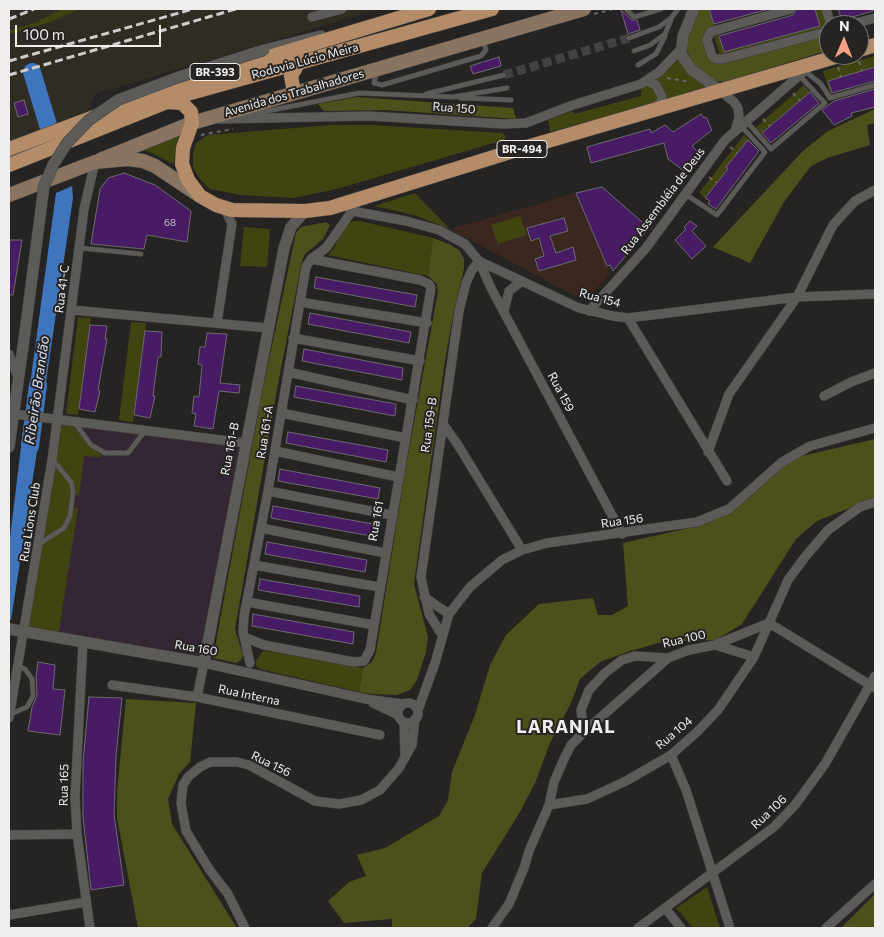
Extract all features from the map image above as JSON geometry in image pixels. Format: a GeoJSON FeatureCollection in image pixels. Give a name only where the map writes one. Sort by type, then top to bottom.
{"type":"FeatureCollection","features":[{"type":"Feature","properties":{"kind":"main road","name":"Rodovia Lúcio Meira"},"geometry":{"type":"LineString","coordinates":[[9,149],[188,81],[429,9]]}},
{"type":"Feature","properties":{"kind":"main road","name":"Rodovia Lúcio Meira"},"geometry":{"type":"LineString","coordinates":[[9,165],[167,102],[213,86],[492,9]]}},
{"type":"Feature","properties":{"kind":"main road","name":"Avenida dos Trabalhadores"},"geometry":{"type":"LineString","coordinates":[[9,195],[198,121],[584,9]]}},
{"type":"Feature","properties":{"kind":"main road"},"geometry":{"type":"LineString","coordinates":[[294,92],[290,76],[298,64]]}},
{"type":"Feature","properties":{"kind":"main road","name":"BR-494"},"geometry":{"type":"LineString","coordinates":[[200,196],[225,209],[305,211],[348,207],[510,152],[722,92],[806,73],[822,65]]}},
{"type":"Feature","properties":{"kind":"main road"},"geometry":{"type":"LineString","coordinates":[[167,102],[186,106],[198,121],[183,148],[182,164],[185,176],[200,196]]}},
{"type":"Feature","properties":{"kind":"main road"},"geometry":{"type":"LineString","coordinates":[[97,161],[124,159],[143,161],[155,166],[200,196]]}},
{"type":"Feature","properties":{"kind":"street"},"geometry":{"type":"LineString","coordinates":[[312,17],[342,9]]}},
{"type":"Feature","properties":{"kind":"street"},"geometry":{"type":"LineString","coordinates":[[694,9],[686,28],[681,49],[684,60],[691,69],[722,92],[738,108],[739,117],[744,127]]}},
{"type":"Feature","properties":{"kind":"street"},"geometry":{"type":"LineString","coordinates":[[791,9],[713,30],[707,37],[714,58],[723,60],[819,33]]}},
{"type":"Feature","properties":{"kind":"street"},"geometry":{"type":"LineString","coordinates":[[9,447],[17,415],[18,378],[44,186],[57,158],[79,130],[104,108],[132,94],[264,50],[362,28]]}},
{"type":"Feature","properties":{"kind":"street","name":"Rua 150"},"geometry":{"type":"LineString","coordinates":[[198,121],[378,116],[521,124],[573,105],[630,89],[649,80],[681,49]]}},
{"type":"Feature","properties":{"kind":"street","name":"Rua Assembléia de Deus"},"geometry":{"type":"LineString","coordinates":[[589,311],[646,248],[721,144],[744,127],[806,73]]}},
{"type":"Feature","properties":{"kind":"street"},"geometry":{"type":"LineString","coordinates":[[649,80],[656,85],[662,97],[662,102],[651,112]]}},
{"type":"Feature","properties":{"kind":"street","name":"Rua 41-C"},"geometry":{"type":"LineString","coordinates":[[58,419],[85,200],[97,161]]}},
{"type":"Feature","properties":{"kind":"street"},"geometry":{"type":"LineString","coordinates":[[708,452],[729,394],[797,297],[833,225],[855,201],[875,190]]}},
{"type":"Feature","properties":{"kind":"street"},"geometry":{"type":"LineString","coordinates":[[311,259],[326,248],[348,207]]}},
{"type":"Feature","properties":{"kind":"street","name":"Rua 154"},"geometry":{"type":"LineString","coordinates":[[348,207],[439,230],[465,244],[479,261],[589,311],[628,318],[797,297],[875,294]]}},
{"type":"Feature","properties":{"kind":"street"},"geometry":{"type":"LineString","coordinates":[[217,323],[232,224],[225,209]]}},
{"type":"Feature","properties":{"kind":"street","name":"Rua 161-B"},"geometry":{"type":"LineString","coordinates":[[197,697],[245,443],[286,241],[294,222],[305,211]]}},
{"type":"Feature","properties":{"kind":"street","name":"Rua 161"},"geometry":{"type":"LineString","coordinates":[[244,637],[264,645],[359,662],[364,661],[369,654],[391,515],[427,324],[431,292],[429,284],[420,280],[311,259]]}},
{"type":"Feature","properties":{"kind":"street","name":"Rua 161-A"},"geometry":{"type":"LineString","coordinates":[[249,668],[244,637],[247,602],[306,267],[311,259]]}},
{"type":"Feature","properties":{"kind":"street","name":"Rua 159"},"geometry":{"type":"LineString","coordinates":[[479,261],[622,534]]}},
{"type":"Feature","properties":{"kind":"street","name":"Rua 159-B"},"geometry":{"type":"LineString","coordinates":[[442,635],[429,614],[420,577],[443,424],[453,341],[462,297],[472,270],[479,261]]}},
{"type":"Feature","properties":{"kind":"street"},"geometry":{"type":"LineString","coordinates":[[504,311],[509,291],[522,281]]}},
{"type":"Feature","properties":{"kind":"street"},"geometry":{"type":"LineString","coordinates":[[300,302],[427,324]]}},
{"type":"Feature","properties":{"kind":"street"},"geometry":{"type":"LineString","coordinates":[[72,310],[268,328]]}},
{"type":"Feature","properties":{"kind":"street"},"geometry":{"type":"LineString","coordinates":[[628,318],[727,481]]}},
{"type":"Feature","properties":{"kind":"street"},"geometry":{"type":"LineString","coordinates":[[294,338],[420,361]]}},
{"type":"Feature","properties":{"kind":"street"},"geometry":{"type":"LineString","coordinates":[[9,354],[18,378]]}},
{"type":"Feature","properties":{"kind":"street"},"geometry":{"type":"LineString","coordinates":[[288,372],[413,400]]}},
{"type":"Feature","properties":{"kind":"street"},"geometry":{"type":"LineString","coordinates":[[824,396],[851,382],[875,373]]}},
{"type":"Feature","properties":{"kind":"street"},"geometry":{"type":"LineString","coordinates":[[281,413],[406,438]]}},
{"type":"Feature","properties":{"kind":"street"},"geometry":{"type":"LineString","coordinates":[[17,415],[245,443]]}},
{"type":"Feature","properties":{"kind":"street","name":"Rua Lions Club"},"geometry":{"type":"LineString","coordinates":[[9,716],[18,666],[17,631],[39,544],[58,419]]}},
{"type":"Feature","properties":{"kind":"street"},"geometry":{"type":"LineString","coordinates":[[443,424],[522,550]]}},
{"type":"Feature","properties":{"kind":"street","name":"Rua 156"},"geometry":{"type":"LineString","coordinates":[[245,928],[228,894],[209,870],[186,831],[181,803],[184,785],[188,777],[200,767],[210,762],[237,762],[249,765],[315,800],[340,804],[361,800],[380,790],[405,758],[412,745],[417,715],[449,614],[486,572],[502,560],[522,550],[547,544],[698,522],[729,509],[782,462],[810,446],[875,428]]}},
{"type":"Feature","properties":{"kind":"street"},"geometry":{"type":"LineString","coordinates":[[275,451],[398,477]]}},
{"type":"Feature","properties":{"kind":"street"},"geometry":{"type":"LineString","coordinates":[[268,491],[391,515]]}},
{"type":"Feature","properties":{"kind":"street"},"geometry":{"type":"LineString","coordinates":[[872,686],[769,623],[788,580],[828,530],[860,507],[875,502]]}},
{"type":"Feature","properties":{"kind":"street"},"geometry":{"type":"LineString","coordinates":[[261,528],[385,553]]}},
{"type":"Feature","properties":{"kind":"street"},"geometry":{"type":"LineString","coordinates":[[254,565],[379,587]]}},
{"type":"Feature","properties":{"kind":"street"},"geometry":{"type":"LineString","coordinates":[[424,597],[449,614]]}},
{"type":"Feature","properties":{"kind":"street"},"geometry":{"type":"LineString","coordinates":[[247,602],[374,625]]}},
{"type":"Feature","properties":{"kind":"street","name":"Rua 100"},"geometry":{"type":"LineString","coordinates":[[584,732],[581,710],[590,690],[605,673],[622,660],[635,656],[668,658],[689,650],[716,645],[769,623]]}},
{"type":"Feature","properties":{"kind":"street","name":"Rua 104"},"geometry":{"type":"LineString","coordinates":[[549,805],[588,799],[626,781],[671,754],[697,732],[718,710],[754,657],[769,623]]}},
{"type":"Feature","properties":{"kind":"street","name":"Rua 160"},"geometry":{"type":"LineString","coordinates":[[17,631],[249,668],[366,699],[405,703]]}},
{"type":"Feature","properties":{"kind":"street","name":"Rua 165"},"geometry":{"type":"LineString","coordinates":[[83,642],[76,789],[76,834],[90,928]]}},
{"type":"Feature","properties":{"kind":"street"},"geometry":{"type":"LineString","coordinates":[[249,668],[256,650],[264,645]]}},
{"type":"Feature","properties":{"kind":"street"},"geometry":{"type":"LineString","coordinates":[[716,645],[754,657]]}},
{"type":"Feature","properties":{"kind":"street"},"geometry":{"type":"LineString","coordinates":[[492,928],[516,888],[529,851],[549,805],[554,782],[571,745],[668,658]]}},
{"type":"Feature","properties":{"kind":"street","name":"Rua 106"},"geometry":{"type":"LineString","coordinates":[[638,928],[774,827],[795,804],[825,764],[872,686],[875,676]]}},
{"type":"Feature","properties":{"kind":"street","name":"Rua Interna"},"geometry":{"type":"LineString","coordinates":[[112,685],[197,697],[380,735]]}},
{"type":"Feature","properties":{"kind":"street"},"geometry":{"type":"LineString","coordinates":[[405,758],[401,718],[405,703],[426,688]]}},
{"type":"Feature","properties":{"kind":"street","name":"Rua 160"},"geometry":{"type":"LineString","coordinates":[[366,699],[401,718]]}},
{"type":"Feature","properties":{"kind":"street"},"geometry":{"type":"LineString","coordinates":[[401,718],[410,723],[417,715],[414,705],[405,703]]}},
{"type":"Feature","properties":{"kind":"street"},"geometry":{"type":"LineString","coordinates":[[671,754],[686,790],[714,872],[730,928]]}},
{"type":"Feature","properties":{"kind":"street"},"geometry":{"type":"LineString","coordinates":[[9,835],[76,834]]}},
{"type":"Feature","properties":{"kind":"street"},"geometry":{"type":"LineString","coordinates":[[826,928],[875,884]]}},
{"type":"Feature","properties":{"kind":"street"},"geometry":{"type":"LineString","coordinates":[[9,915],[86,902]]}},
{"type":"Feature","properties":{"kind":"street"},"geometry":{"type":"LineString","coordinates":[[665,908],[681,928]]}},
{"type":"Feature","properties":{"kind":"lane"},"geometry":{"type":"LineString","coordinates":[[626,9],[634,17],[661,9]]}},
{"type":"Feature","properties":{"kind":"lane"},"geometry":{"type":"LineString","coordinates":[[638,65],[656,54],[678,9]]}},
{"type":"Feature","properties":{"kind":"lane"},"geometry":{"type":"LineString","coordinates":[[629,38],[654,30],[672,18]]}},
{"type":"Feature","properties":{"kind":"lane"},"geometry":{"type":"LineString","coordinates":[[634,51],[650,45],[665,34]]}},
{"type":"Feature","properties":{"kind":"lane"},"geometry":{"type":"LineString","coordinates":[[385,66],[373,79],[375,84],[388,84],[484,55],[486,52],[485,45],[475,40]]}},
{"type":"Feature","properties":{"kind":"lane"},"geometry":{"type":"LineString","coordinates":[[806,73],[821,84],[830,98],[875,85]]}},
{"type":"Feature","properties":{"kind":"lane"},"geometry":{"type":"LineString","coordinates":[[744,127],[771,149],[825,103],[806,73]]}},
{"type":"Feature","properties":{"kind":"lane"},"geometry":{"type":"LineString","coordinates":[[422,95],[504,75]]}},
{"type":"Feature","properties":{"kind":"lane"},"geometry":{"type":"LineString","coordinates":[[453,98],[507,88]]}},
{"type":"Feature","properties":{"kind":"lane"},"geometry":{"type":"LineString","coordinates":[[294,92],[304,104]]}},
{"type":"Feature","properties":{"kind":"lane"},"geometry":{"type":"LineString","coordinates":[[228,112],[257,113],[358,93],[510,100]]}},
{"type":"Feature","properties":{"kind":"lane"},"geometry":{"type":"LineString","coordinates":[[685,194],[717,214],[766,152],[744,127]]}},
{"type":"Feature","properties":{"kind":"lane"},"geometry":{"type":"LineString","coordinates":[[80,248],[141,254]]}},
{"type":"Feature","properties":{"kind":"lane"},"geometry":{"type":"LineString","coordinates":[[73,421],[90,445],[105,453],[128,452],[133,449],[146,430]]}},
{"type":"Feature","properties":{"kind":"lane"},"geometry":{"type":"LineString","coordinates":[[39,544],[64,528],[70,516],[71,482],[52,460]]}},
{"type":"Feature","properties":{"kind":"lane"},"geometry":{"type":"LineString","coordinates":[[9,716],[27,707],[33,696],[32,679],[25,669],[18,666]]}},
{"type":"Feature","properties":{"kind":"path"},"geometry":{"type":"LineString","coordinates":[[831,66],[837,64],[841,77]]}},
{"type":"Feature","properties":{"kind":"path"},"geometry":{"type":"LineString","coordinates":[[861,65],[862,71]]}},
{"type":"Feature","properties":{"kind":"path"},"geometry":{"type":"LineString","coordinates":[[800,101],[792,92],[806,73]]}},
{"type":"Feature","properties":{"kind":"path"},"geometry":{"type":"LineString","coordinates":[[649,80],[669,78],[691,82]]}},
{"type":"Feature","properties":{"kind":"path"},"geometry":{"type":"LineString","coordinates":[[725,152],[744,127],[761,118],[770,126]]}},
{"type":"Feature","properties":{"kind":"path"},"geometry":{"type":"LineString","coordinates":[[197,137],[211,132],[241,128]]}},
{"type":"Feature","properties":{"kind":"path"},"geometry":{"type":"LineString","coordinates":[[729,146],[737,154]]}},
{"type":"Feature","properties":{"kind":"path"},"geometry":{"type":"LineString","coordinates":[[703,181],[710,172]]}},
{"type":"Feature","properties":{"kind":"path"},"geometry":{"type":"LineString","coordinates":[[707,176],[717,183]]}},
{"type":"Feature","properties":{"kind":"shaded area"},"geometry":{"type":"Polygon","coordinates":[[[9,9],[379,9],[95,94],[88,112],[9,144],[9,9]]]}},
{"type":"Feature","properties":{"kind":"shaded area"},"geometry":{"type":"Polygon","coordinates":[[[576,193],[610,274],[592,294],[586,297],[575,296],[450,229],[576,193]]]}},
{"type":"Feature","properties":{"kind":"shaded area"},"geometry":{"type":"Polygon","coordinates":[[[58,419],[245,443],[204,663],[24,632],[58,419]]]}},
{"type":"Feature","properties":{"kind":"green space"},"geometry":{"type":"Polygon","coordinates":[[[62,9],[80,9],[48,23],[9,34],[9,30],[35,23],[62,9]]]}},
{"type":"Feature","properties":{"kind":"green space"},"geometry":{"type":"Polygon","coordinates":[[[697,9],[709,9],[715,28],[707,31],[710,58],[819,37],[819,53],[725,82],[715,81],[695,67],[686,49],[691,22],[697,9]]]}},
{"type":"Feature","properties":{"kind":"green space"},"geometry":{"type":"Polygon","coordinates":[[[815,9],[823,9],[825,15],[819,15],[819,23],[815,9]]]}},
{"type":"Feature","properties":{"kind":"green space"},"geometry":{"type":"Polygon","coordinates":[[[819,26],[819,32],[724,57],[720,55],[714,37],[718,32],[724,52],[819,26]]]}},
{"type":"Feature","properties":{"kind":"green space"},"geometry":{"type":"Polygon","coordinates":[[[875,56],[875,67],[828,81],[831,96],[823,71],[844,65],[869,65],[869,58],[875,56]]]}},
{"type":"Feature","properties":{"kind":"green space"},"geometry":{"type":"Polygon","coordinates":[[[679,59],[707,88],[665,100],[664,92],[656,80],[679,59]]]}},
{"type":"Feature","properties":{"kind":"green space"},"geometry":{"type":"Polygon","coordinates":[[[647,84],[653,87],[658,97],[656,103],[550,132],[548,120],[573,111],[574,114],[641,96],[641,89],[647,84]]]}},
{"type":"Feature","properties":{"kind":"green space"},"geometry":{"type":"Polygon","coordinates":[[[804,85],[810,92],[761,133],[755,128],[804,85]]]}},
{"type":"Feature","properties":{"kind":"green space"},"geometry":{"type":"Polygon","coordinates":[[[356,97],[513,108],[516,119],[385,110],[324,111],[318,104],[356,97]]]}},
{"type":"Feature","properties":{"kind":"green space"},"geometry":{"type":"Polygon","coordinates":[[[875,109],[875,123],[867,125],[870,145],[827,158],[811,166],[784,202],[750,263],[713,247],[803,151],[828,131],[875,109]]]}},
{"type":"Feature","properties":{"kind":"green space"},"geometry":{"type":"Polygon","coordinates":[[[331,125],[372,125],[502,133],[506,137],[504,140],[333,190],[293,198],[241,195],[210,189],[193,168],[193,154],[196,143],[208,135],[331,125]]]}},
{"type":"Feature","properties":{"kind":"green space"},"geometry":{"type":"Polygon","coordinates":[[[183,132],[173,164],[150,152],[137,149],[183,132]]]}},
{"type":"Feature","properties":{"kind":"green space"},"geometry":{"type":"Polygon","coordinates":[[[744,135],[749,140],[726,167],[728,169],[705,198],[699,193],[744,135]]]}},
{"type":"Feature","properties":{"kind":"green space"},"geometry":{"type":"Polygon","coordinates":[[[415,193],[450,229],[414,215],[374,206],[415,193]]]}},
{"type":"Feature","properties":{"kind":"green space"},"geometry":{"type":"Polygon","coordinates":[[[520,216],[527,235],[498,244],[491,225],[520,216]]]}},
{"type":"Feature","properties":{"kind":"green space"},"geometry":{"type":"Polygon","coordinates":[[[353,221],[433,238],[428,276],[328,255],[334,248],[344,227],[353,221]]]}},
{"type":"Feature","properties":{"kind":"green space"},"geometry":{"type":"Polygon","coordinates":[[[326,222],[330,225],[323,239],[305,254],[302,261],[277,389],[235,629],[243,655],[241,660],[236,663],[213,658],[263,388],[296,233],[301,227],[326,222]]]}},
{"type":"Feature","properties":{"kind":"green space"},"geometry":{"type":"Polygon","coordinates":[[[244,227],[270,229],[267,267],[240,266],[244,227]]]}},
{"type":"Feature","properties":{"kind":"green space"},"geometry":{"type":"Polygon","coordinates":[[[433,238],[459,250],[464,259],[464,269],[445,360],[414,584],[428,637],[426,652],[417,680],[410,690],[397,695],[359,692],[363,668],[372,662],[376,653],[404,477],[438,292],[437,284],[428,276],[433,238]]]}},
{"type":"Feature","properties":{"kind":"green space"},"geometry":{"type":"Polygon","coordinates":[[[78,317],[91,318],[78,415],[66,414],[78,317]]]}},
{"type":"Feature","properties":{"kind":"green space"},"geometry":{"type":"Polygon","coordinates":[[[131,322],[146,323],[133,422],[119,420],[131,322]]]}},
{"type":"Feature","properties":{"kind":"green space"},"geometry":{"type":"Polygon","coordinates":[[[58,419],[73,421],[89,446],[101,457],[84,456],[79,496],[73,493],[71,509],[78,507],[58,638],[24,632],[58,419]]]}},
{"type":"Feature","properties":{"kind":"green space"},"geometry":{"type":"Polygon","coordinates":[[[875,439],[875,498],[817,521],[796,539],[742,624],[716,640],[662,642],[630,651],[600,662],[580,679],[571,703],[550,743],[535,783],[520,812],[482,873],[476,919],[467,928],[392,928],[392,919],[344,923],[328,901],[349,882],[366,876],[357,855],[385,848],[439,816],[448,800],[452,772],[475,715],[490,665],[506,635],[539,604],[593,598],[598,615],[612,615],[628,606],[623,543],[702,525],[732,512],[789,459],[875,439]]]}},
{"type":"Feature","properties":{"kind":"green space"},"geometry":{"type":"Polygon","coordinates":[[[266,651],[363,668],[359,692],[260,669],[256,666],[256,661],[262,652],[266,651]]]}},
{"type":"Feature","properties":{"kind":"green space"},"geometry":{"type":"Polygon","coordinates":[[[126,699],[196,703],[190,762],[179,774],[168,799],[172,824],[237,928],[138,928],[117,818],[117,792],[126,699]]]}},
{"type":"Feature","properties":{"kind":"green space"},"geometry":{"type":"Polygon","coordinates":[[[707,887],[720,928],[693,928],[676,908],[707,887]]]}},
{"type":"Feature","properties":{"kind":"green space"},"geometry":{"type":"Polygon","coordinates":[[[875,894],[875,928],[841,928],[875,894]]]}},
{"type":"Feature","properties":{"kind":"water"},"geometry":{"type":"Polygon","coordinates":[[[72,186],[73,198],[42,409],[27,407],[56,193],[72,186]]]}},
{"type":"Feature","properties":{"kind":"water"},"geometry":{"type":"Polygon","coordinates":[[[24,423],[41,425],[11,620],[9,619],[9,545],[24,423]]]}},
{"type":"Feature","properties":{"kind":"building"},"geometry":{"type":"Polygon","coordinates":[[[709,9],[769,9],[714,24],[709,9]]]}},
{"type":"Feature","properties":{"kind":"building"},"geometry":{"type":"Polygon","coordinates":[[[797,9],[815,9],[819,26],[724,52],[719,36],[793,15],[797,9]]]}},
{"type":"Feature","properties":{"kind":"building"},"geometry":{"type":"Polygon","coordinates":[[[838,9],[873,9],[873,11],[859,15],[840,15],[838,9]]]}},
{"type":"Feature","properties":{"kind":"building"},"geometry":{"type":"Polygon","coordinates":[[[621,10],[632,20],[637,20],[640,30],[628,34],[621,10]]]}},
{"type":"Feature","properties":{"kind":"building"},"geometry":{"type":"Polygon","coordinates":[[[499,57],[501,66],[473,74],[470,66],[499,57]]]}},
{"type":"Feature","properties":{"kind":"building"},"geometry":{"type":"Polygon","coordinates":[[[875,67],[875,81],[832,93],[828,81],[875,67]]]}},
{"type":"Feature","properties":{"kind":"building"},"geometry":{"type":"Polygon","coordinates":[[[875,89],[875,107],[851,113],[852,116],[834,125],[822,110],[834,101],[875,89]]]}},
{"type":"Feature","properties":{"kind":"building"},"geometry":{"type":"Polygon","coordinates":[[[810,92],[819,103],[771,143],[762,133],[810,92]]]}},
{"type":"Feature","properties":{"kind":"building"},"geometry":{"type":"Polygon","coordinates":[[[24,100],[28,114],[18,117],[14,103],[24,100]]]}},
{"type":"Feature","properties":{"kind":"building"},"geometry":{"type":"Polygon","coordinates":[[[701,114],[704,118],[706,117],[712,130],[692,146],[699,153],[684,171],[668,159],[664,143],[591,163],[587,147],[650,129],[651,133],[665,125],[673,132],[701,114]]]}},
{"type":"Feature","properties":{"kind":"building"},"geometry":{"type":"Polygon","coordinates":[[[748,140],[759,151],[716,209],[708,204],[710,201],[705,198],[728,169],[726,167],[748,140]]]}},
{"type":"Feature","properties":{"kind":"building"},"geometry":{"type":"Polygon","coordinates":[[[124,173],[155,185],[191,211],[187,242],[147,235],[144,249],[91,244],[100,189],[108,178],[124,173]]]}},
{"type":"Feature","properties":{"kind":"building"},"geometry":{"type":"Polygon","coordinates":[[[602,187],[649,228],[613,271],[610,265],[607,266],[576,193],[602,187]]]}},
{"type":"Feature","properties":{"kind":"building"},"geometry":{"type":"Polygon","coordinates":[[[564,218],[568,231],[550,236],[556,253],[573,247],[576,260],[539,271],[535,259],[544,256],[539,238],[531,241],[527,228],[564,218]]]}},
{"type":"Feature","properties":{"kind":"building"},"geometry":{"type":"Polygon","coordinates":[[[690,221],[697,226],[692,231],[706,246],[692,259],[675,240],[686,229],[684,227],[690,221]]]}},
{"type":"Feature","properties":{"kind":"building"},"geometry":{"type":"Polygon","coordinates":[[[9,240],[22,240],[13,295],[9,295],[9,240]]]}},
{"type":"Feature","properties":{"kind":"building"},"geometry":{"type":"Polygon","coordinates":[[[316,277],[417,295],[415,307],[314,288],[316,277]]]}},
{"type":"Feature","properties":{"kind":"building"},"geometry":{"type":"Polygon","coordinates":[[[310,313],[411,332],[409,343],[308,324],[310,313]]]}},
{"type":"Feature","properties":{"kind":"building"},"geometry":{"type":"Polygon","coordinates":[[[90,325],[107,326],[105,339],[107,339],[98,390],[100,391],[95,412],[79,409],[90,325]]]}},
{"type":"Feature","properties":{"kind":"building"},"geometry":{"type":"Polygon","coordinates":[[[145,331],[162,332],[161,357],[158,357],[153,396],[155,396],[150,418],[134,415],[145,331]]]}},
{"type":"Feature","properties":{"kind":"building"},"geometry":{"type":"Polygon","coordinates":[[[207,333],[227,334],[220,383],[240,385],[239,393],[219,391],[213,429],[194,426],[196,414],[192,413],[194,396],[199,397],[202,365],[198,364],[200,347],[205,347],[207,333]]]}},
{"type":"Feature","properties":{"kind":"building"},"geometry":{"type":"Polygon","coordinates":[[[304,349],[403,368],[402,380],[302,361],[304,349]]]}},
{"type":"Feature","properties":{"kind":"building"},"geometry":{"type":"Polygon","coordinates":[[[296,386],[396,404],[395,416],[294,397],[296,386]]]}},
{"type":"Feature","properties":{"kind":"building"},"geometry":{"type":"Polygon","coordinates":[[[288,432],[388,450],[386,462],[286,443],[288,432]]]}},
{"type":"Feature","properties":{"kind":"building"},"geometry":{"type":"Polygon","coordinates":[[[280,469],[380,488],[378,499],[278,481],[280,469]]]}},
{"type":"Feature","properties":{"kind":"building"},"geometry":{"type":"Polygon","coordinates":[[[273,506],[373,524],[371,536],[271,518],[273,506]]]}},
{"type":"Feature","properties":{"kind":"building"},"geometry":{"type":"Polygon","coordinates":[[[267,542],[367,560],[365,572],[265,554],[267,542]]]}},
{"type":"Feature","properties":{"kind":"building"},"geometry":{"type":"Polygon","coordinates":[[[260,579],[360,596],[359,607],[258,590],[260,579]]]}},
{"type":"Feature","properties":{"kind":"building"},"geometry":{"type":"Polygon","coordinates":[[[253,614],[354,632],[353,644],[252,626],[253,614]]]}},
{"type":"Feature","properties":{"kind":"building"},"geometry":{"type":"Polygon","coordinates":[[[38,662],[55,665],[53,689],[65,690],[60,735],[28,731],[32,707],[37,696],[36,677],[38,662]]]}},
{"type":"Feature","properties":{"kind":"building"},"geometry":{"type":"Polygon","coordinates":[[[89,697],[122,698],[116,756],[114,815],[124,885],[91,890],[83,817],[83,762],[89,697]]]}},
{"type":"Feature","properties":{"kind":"waterway","name":"Ribeirão Brandão"},"geometry":{"type":"LineString","coordinates":[[32,72],[48,125]]}},
{"type":"Feature","properties":{"kind":"waterway","name":"Ribeirão Brandão"},"geometry":{"type":"LineString","coordinates":[[30,446],[38,385]]}},
{"type":"Feature","properties":{"kind":"tunnel"},"geometry":{"type":"LineString","coordinates":[[504,75],[629,38]]}},
{"type":"Feature","properties":{"kind":"railway"},"geometry":{"type":"LineString","coordinates":[[9,19],[34,9]]}},
{"type":"Feature","properties":{"kind":"railway"},"geometry":{"type":"LineString","coordinates":[[9,61],[193,9]]}},
{"type":"Feature","properties":{"kind":"railway"},"geometry":{"type":"LineString","coordinates":[[9,75],[236,9]]}},
{"type":"Feature","properties":{"kind":"district","name":"LARANJAL"},"geometry":{"type":"Point","coordinates":[566,727]}}]}
